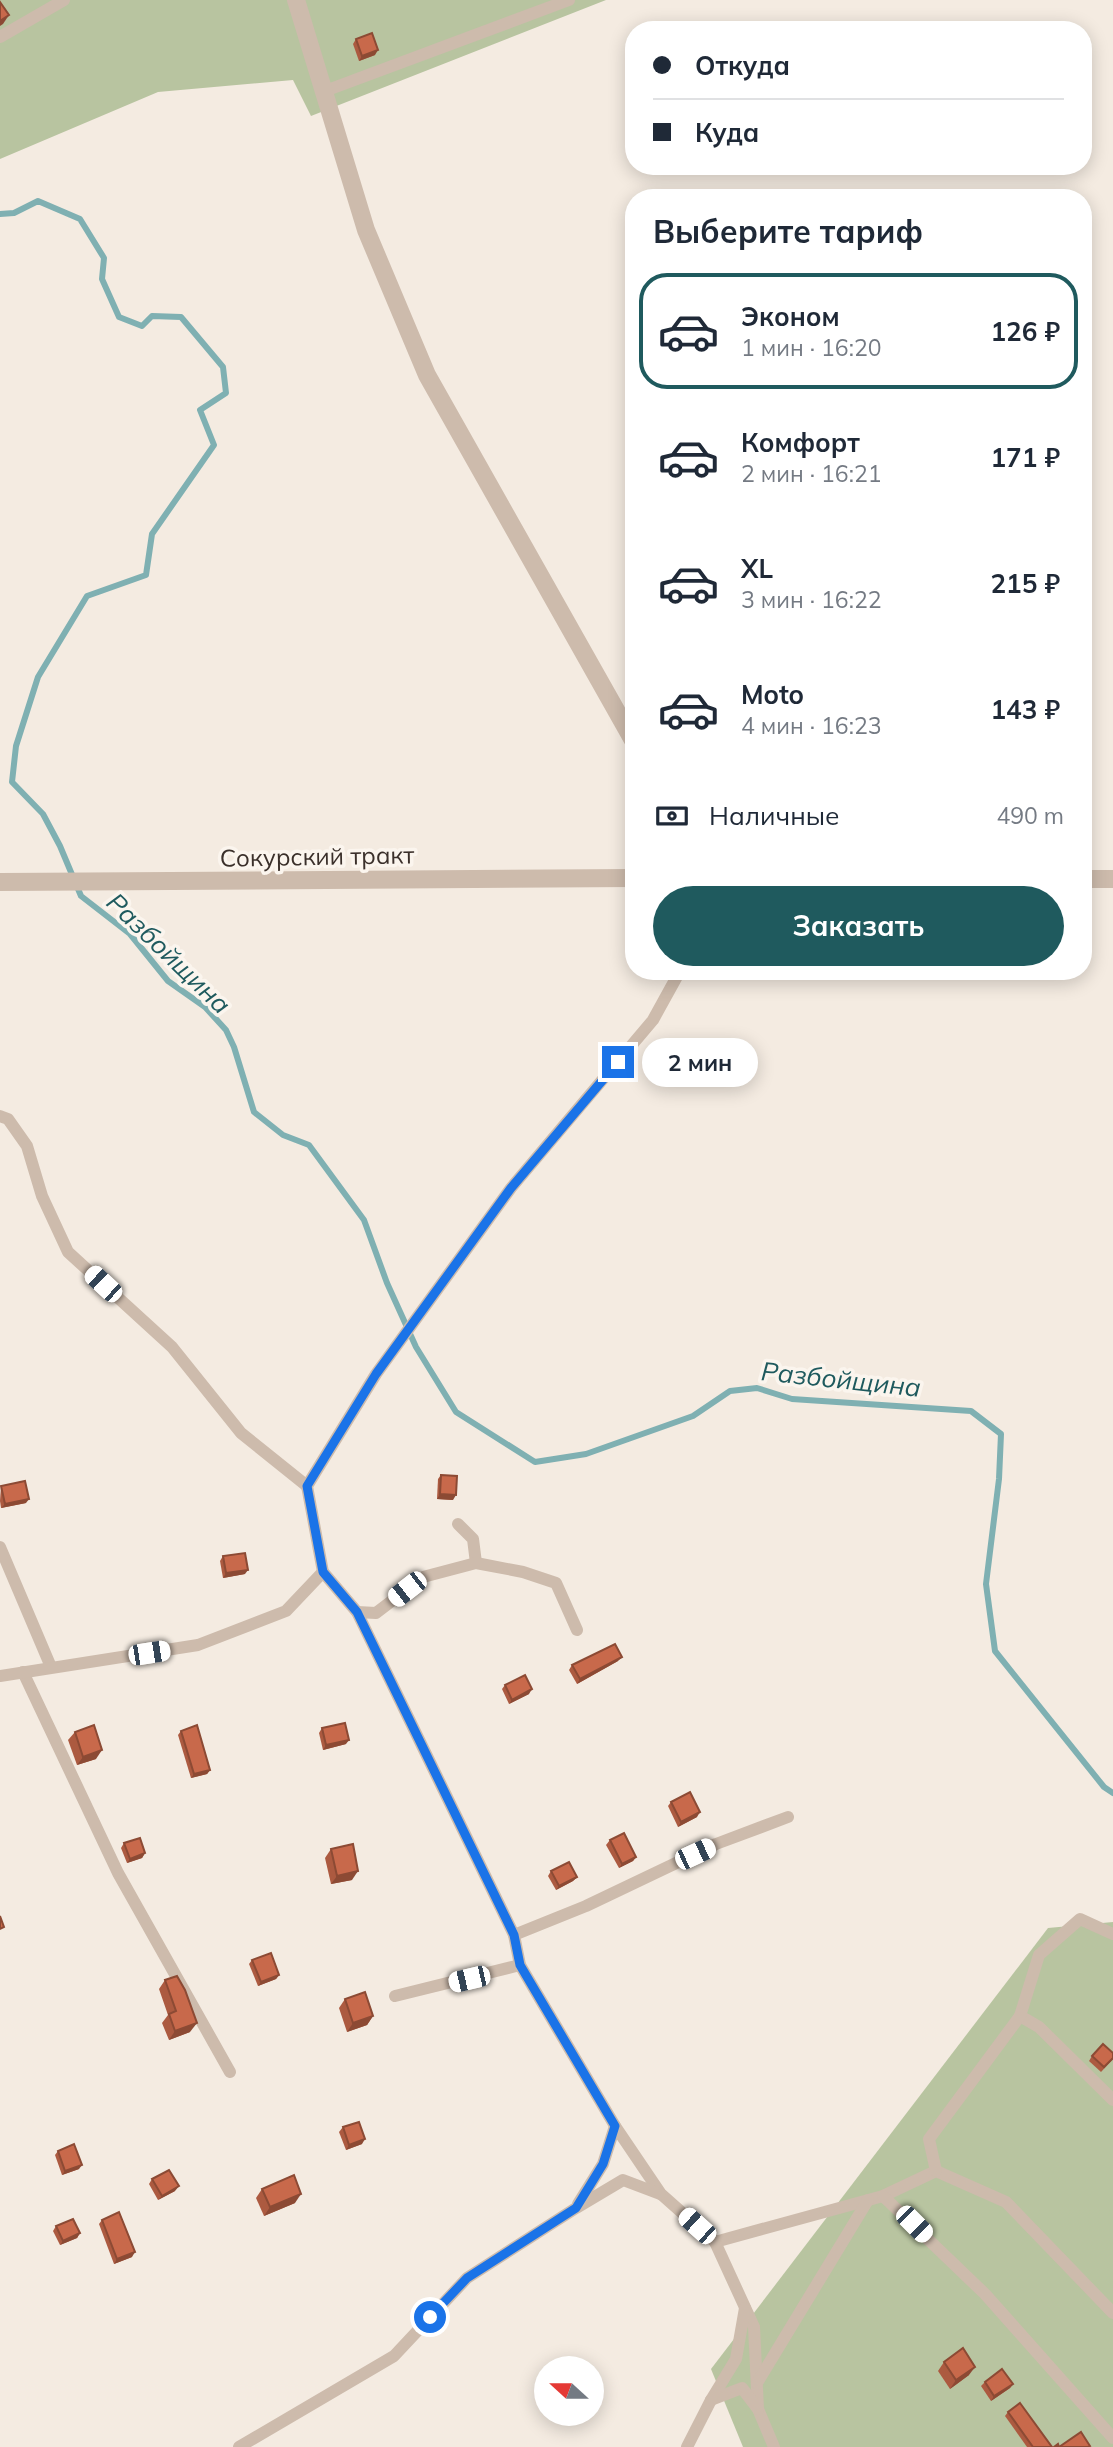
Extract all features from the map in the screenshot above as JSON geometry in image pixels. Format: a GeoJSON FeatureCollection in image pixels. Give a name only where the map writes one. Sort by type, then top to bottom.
{"type":"FeatureCollection","features":[{"type":"Feature","properties":{"kind":"street"},"geometry":{"type":"LineString","coordinates":[[296,0],[366,230],[427,375],[625,726]]}},
{"type":"Feature","properties":{"kind":"street","name":"Сокурский тракт"},"geometry":{"type":"LineString","coordinates":[[0,882],[625,878]]}},
{"type":"Feature","properties":{"kind":"street"},"geometry":{"type":"LineString","coordinates":[[1092,879],[1113,879]]}},
{"type":"Feature","properties":{"kind":"lane"},"geometry":{"type":"LineString","coordinates":[[0,37],[64,0]]}},
{"type":"Feature","properties":{"kind":"lane"},"geometry":{"type":"LineString","coordinates":[[325,91],[569,0]]}},
{"type":"Feature","properties":{"kind":"lane"},"geometry":{"type":"LineString","coordinates":[[307,1486],[376,1374],[503,1199],[653,1020],[675,980]]}},
{"type":"Feature","properties":{"kind":"lane"},"geometry":{"type":"LineString","coordinates":[[0,1116],[8,1119],[27,1146],[42,1196],[68,1252],[172,1348],[241,1433],[307,1486],[323,1572],[357,1612],[514,1935],[520,1965],[615,2126],[661,2194],[715,2242],[754,2327],[758,2409]]}},
{"type":"Feature","properties":{"kind":"lane"},"geometry":{"type":"LineString","coordinates":[[458,1524],[473,1539],[475,1563]]}},
{"type":"Feature","properties":{"kind":"lane"},"geometry":{"type":"LineString","coordinates":[[0,1547],[51,1667]]}},
{"type":"Feature","properties":{"kind":"lane"},"geometry":{"type":"LineString","coordinates":[[357,1612],[376,1613],[423,1577],[475,1563],[523,1572],[556,1583],[577,1630]]}},
{"type":"Feature","properties":{"kind":"lane"},"geometry":{"type":"LineString","coordinates":[[0,1676],[198,1645],[286,1611],[323,1572]]}},
{"type":"Feature","properties":{"kind":"lane"},"geometry":{"type":"LineString","coordinates":[[23,1672],[118,1873],[230,2072]]}},
{"type":"Feature","properties":{"kind":"lane"},"geometry":{"type":"LineString","coordinates":[[514,1935],[586,1906],[716,1844],[788,1816]]}},
{"type":"Feature","properties":{"kind":"lane"},"geometry":{"type":"LineString","coordinates":[[936,2171],[929,2139],[1020,2016],[1039,1955],[1080,1919],[1113,1934]]}},
{"type":"Feature","properties":{"kind":"lane"},"geometry":{"type":"LineString","coordinates":[[395,1996],[520,1965]]}},
{"type":"Feature","properties":{"kind":"lane"},"geometry":{"type":"LineString","coordinates":[[1020,2016],[1039,2027],[1113,2100]]}},
{"type":"Feature","properties":{"kind":"lane"},"geometry":{"type":"LineString","coordinates":[[576,2208],[603,2164],[615,2126]]}},
{"type":"Feature","properties":{"kind":"lane"},"geometry":{"type":"LineString","coordinates":[[715,2242],[883,2196],[936,2171],[1006,2202],[1113,2313]]}},
{"type":"Feature","properties":{"kind":"lane"},"geometry":{"type":"LineString","coordinates":[[239,2447],[394,2356],[467,2278],[576,2208],[623,2180],[661,2194]]}},
{"type":"Feature","properties":{"kind":"lane"},"geometry":{"type":"LineString","coordinates":[[883,2196],[985,2294],[1113,2438]]}},
{"type":"Feature","properties":{"kind":"lane"},"geometry":{"type":"LineString","coordinates":[[757,2384],[868,2200]]}},
{"type":"Feature","properties":{"kind":"lane"},"geometry":{"type":"LineString","coordinates":[[687,2447],[711,2399],[736,2359],[745,2308]]}},
{"type":"Feature","properties":{"kind":"lane"},"geometry":{"type":"LineString","coordinates":[[711,2399],[742,2388],[758,2409],[774,2447]]}},
{"type":"Feature","properties":{"kind":"green space"},"geometry":{"type":"Polygon","coordinates":[[[0,0],[606,0],[311,116],[293,80],[158,92],[0,159],[0,0]]]}},
{"type":"Feature","properties":{"kind":"green space"},"geometry":{"type":"Polygon","coordinates":[[[1113,1922],[1113,2447],[743,2447],[711,2369],[1048,1928],[1113,1922]]]}},
{"type":"Feature","properties":{"kind":"building"},"geometry":{"type":"Polygon","coordinates":[[[0,2],[9,15],[0,21],[0,2]]]}},
{"type":"Feature","properties":{"kind":"building"},"geometry":{"type":"Polygon","coordinates":[[[372,33],[378,50],[362,56],[356,39],[372,33]]]}},
{"type":"Feature","properties":{"kind":"building"},"geometry":{"type":"Polygon","coordinates":[[[441,1475],[457,1476],[456,1495],[440,1494],[441,1475]]]}},
{"type":"Feature","properties":{"kind":"building"},"geometry":{"type":"Polygon","coordinates":[[[25,1481],[29,1499],[5,1504],[1,1486],[25,1481]]]}},
{"type":"Feature","properties":{"kind":"building"},"geometry":{"type":"Polygon","coordinates":[[[245,1553],[248,1570],[226,1573],[223,1556],[245,1553]]]}},
{"type":"Feature","properties":{"kind":"building"},"geometry":{"type":"Polygon","coordinates":[[[615,1644],[622,1657],[580,1679],[572,1665],[615,1644]]]}},
{"type":"Feature","properties":{"kind":"building"},"geometry":{"type":"Polygon","coordinates":[[[525,1675],[532,1689],[512,1700],[505,1685],[525,1675]]]}},
{"type":"Feature","properties":{"kind":"building"},"geometry":{"type":"Polygon","coordinates":[[[345,1723],[349,1740],[326,1745],[322,1728],[345,1723]]]}},
{"type":"Feature","properties":{"kind":"building"},"geometry":{"type":"Polygon","coordinates":[[[94,1725],[102,1750],[83,1757],[75,1732],[94,1725]]]}},
{"type":"Feature","properties":{"kind":"building"},"geometry":{"type":"Polygon","coordinates":[[[197,1725],[210,1770],[194,1774],[181,1731],[197,1725]]]}},
{"type":"Feature","properties":{"kind":"building"},"geometry":{"type":"Polygon","coordinates":[[[690,1792],[700,1812],[681,1822],[671,1802],[690,1792]]]}},
{"type":"Feature","properties":{"kind":"building"},"geometry":{"type":"Polygon","coordinates":[[[624,1833],[636,1857],[622,1864],[610,1840],[624,1833]]]}},
{"type":"Feature","properties":{"kind":"building"},"geometry":{"type":"Polygon","coordinates":[[[140,1838],[145,1853],[130,1859],[124,1843],[140,1838]]]}},
{"type":"Feature","properties":{"kind":"building"},"geometry":{"type":"Polygon","coordinates":[[[353,1844],[358,1871],[337,1876],[331,1849],[353,1844]]]}},
{"type":"Feature","properties":{"kind":"building"},"geometry":{"type":"Polygon","coordinates":[[[569,1862],[577,1877],[559,1886],[551,1871],[569,1862]]]}},
{"type":"Feature","properties":{"kind":"building"},"geometry":{"type":"Polygon","coordinates":[[[271,1953],[279,1975],[261,1982],[252,1960],[271,1953]]]}},
{"type":"Feature","properties":{"kind":"building"},"geometry":{"type":"Polygon","coordinates":[[[177,1976],[197,2023],[175,2031],[169,2014],[176,2011],[165,1980],[177,1976]]]}},
{"type":"Feature","properties":{"kind":"building"},"geometry":{"type":"Polygon","coordinates":[[[365,1992],[373,2016],[353,2023],[345,1999],[365,1992]]]}},
{"type":"Feature","properties":{"kind":"building"},"geometry":{"type":"Polygon","coordinates":[[[1103,2044],[1113,2053],[1113,2058],[1104,2067],[1092,2056],[1103,2044]]]}},
{"type":"Feature","properties":{"kind":"building"},"geometry":{"type":"Polygon","coordinates":[[[359,2122],[365,2139],[349,2145],[343,2127],[359,2122]]]}},
{"type":"Feature","properties":{"kind":"building"},"geometry":{"type":"Polygon","coordinates":[[[74,2144],[82,2165],[65,2171],[58,2151],[74,2144]]]}},
{"type":"Feature","properties":{"kind":"building"},"geometry":{"type":"Polygon","coordinates":[[[169,2170],[179,2186],[162,2196],[152,2179],[169,2170]]]}},
{"type":"Feature","properties":{"kind":"building"},"geometry":{"type":"Polygon","coordinates":[[[294,2175],[301,2194],[270,2207],[262,2189],[294,2175]]]}},
{"type":"Feature","properties":{"kind":"building"},"geometry":{"type":"Polygon","coordinates":[[[119,2212],[135,2252],[117,2259],[102,2220],[119,2212]]]}},
{"type":"Feature","properties":{"kind":"building"},"geometry":{"type":"Polygon","coordinates":[[[73,2219],[80,2233],[63,2241],[56,2226],[73,2219]]]}},
{"type":"Feature","properties":{"kind":"building"},"geometry":{"type":"Polygon","coordinates":[[[963,2348],[975,2367],[956,2380],[944,2362],[963,2348]]]}},
{"type":"Feature","properties":{"kind":"building"},"geometry":{"type":"Polygon","coordinates":[[[1002,2369],[1013,2384],[994,2396],[985,2382],[1002,2369]]]}},
{"type":"Feature","properties":{"kind":"building"},"geometry":{"type":"Polygon","coordinates":[[[1020,2403],[1052,2447],[1033,2447],[1008,2412],[1020,2403]]]}},
{"type":"Feature","properties":{"kind":"building"},"geometry":{"type":"Polygon","coordinates":[[[1081,2432],[1090,2446],[1088,2447],[1059,2447],[1081,2432]]]}},
{"type":"Feature","properties":{"kind":"waterway","name":"Разбойщина"},"geometry":{"type":"LineString","coordinates":[[0,214],[14,213],[38,201],[80,219],[104,258],[102,279],[119,317],[142,326],[152,316],[181,317],[223,367],[226,393],[200,410],[214,445],[152,534],[146,575],[87,596],[38,677],[16,746],[12,782],[43,814],[81,896],[130,934],[168,981],[205,1007],[226,1030],[254,1112],[283,1135],[309,1145],[364,1220],[387,1283],[416,1347],[456,1412],[535,1462],[586,1454],[693,1416],[730,1391],[757,1388],[792,1399],[971,1411],[1001,1434],[999,1479],[986,1584],[995,1651],[1104,1787],[1113,1793]]}},
{"type":"Feature","properties":{"kind":"route"},"geometry":{"type":"LineString","coordinates":[[430,2317],[467,2278],[576,2208],[603,2164],[615,2126],[520,1965],[514,1935],[357,1612],[323,1572],[307,1486],[376,1374],[511,1188],[618,1062]]}}]}
